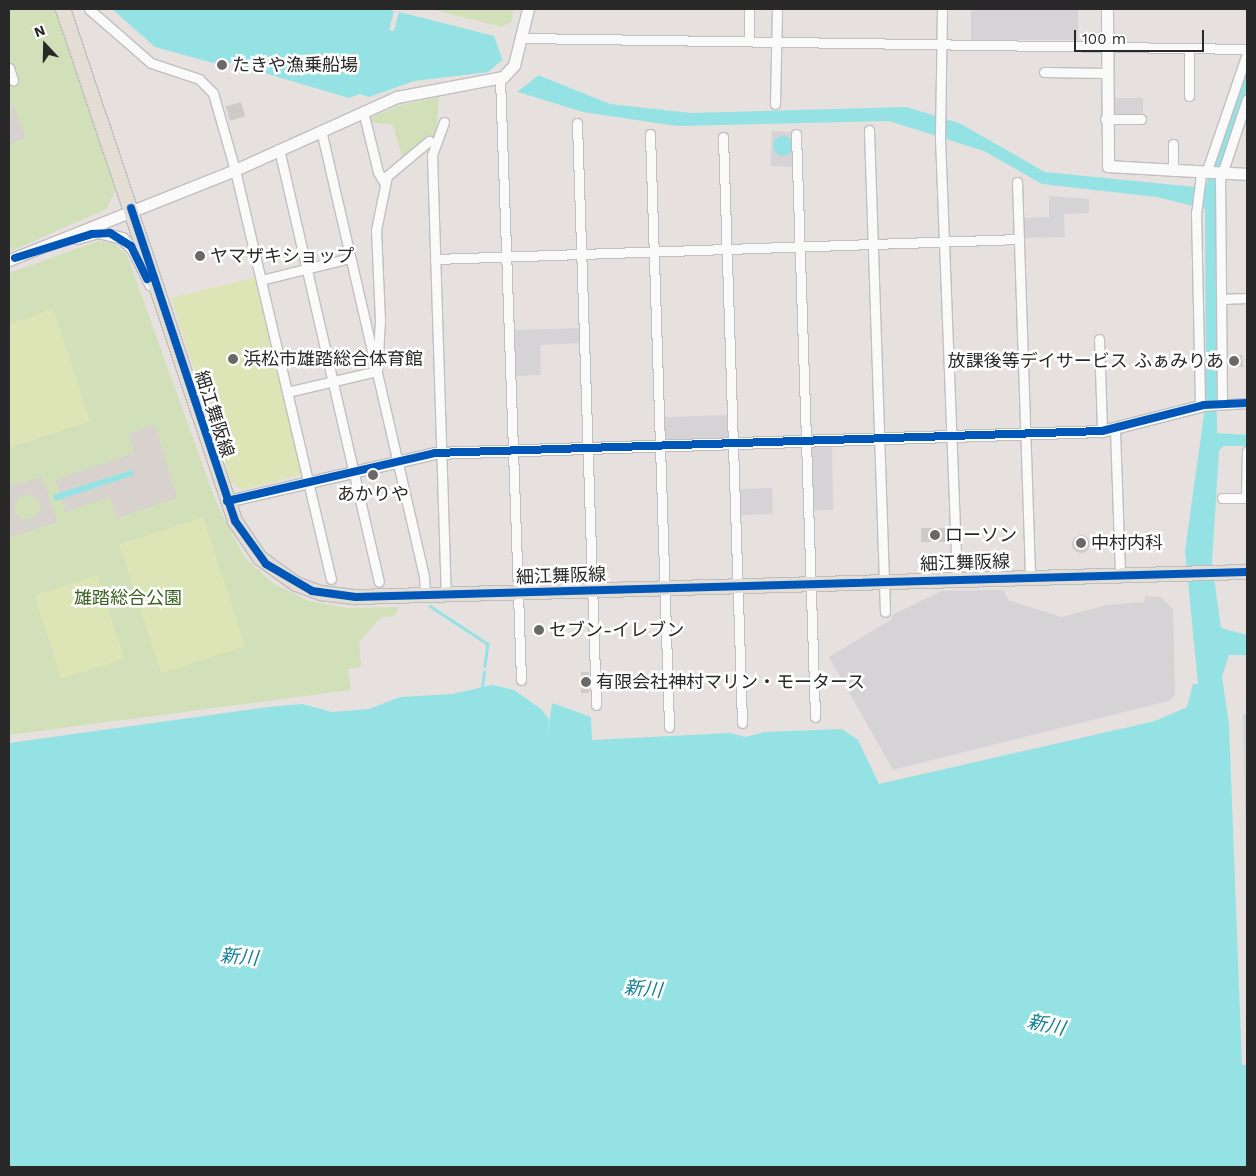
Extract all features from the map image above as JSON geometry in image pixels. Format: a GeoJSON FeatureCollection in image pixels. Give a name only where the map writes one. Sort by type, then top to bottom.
{"type":"FeatureCollection","features":[{"type":"Feature","properties":{"kind":"main road","name":"細江舞阪線"},"geometry":{"type":"LineString","coordinates":[[63,9],[132,208],[168,324],[227,501],[254,551],[296,584],[338,596],[425,595],[1120,573],[1247,572]]}},
{"type":"Feature","properties":{"kind":"street"},"geometry":{"type":"LineString","coordinates":[[89,9],[151,63],[199,79],[209,87],[235,170],[331,579]]}},
{"type":"Feature","properties":{"kind":"street"},"geometry":{"type":"LineString","coordinates":[[521,680],[502,82],[514,65],[528,9]]}},
{"type":"Feature","properties":{"kind":"street"},"geometry":{"type":"LineString","coordinates":[[749,9],[749,41]]}},
{"type":"Feature","properties":{"kind":"street"},"geometry":{"type":"LineString","coordinates":[[775,104],[777,9]]}},
{"type":"Feature","properties":{"kind":"street"},"geometry":{"type":"LineString","coordinates":[[942,9],[940,138],[946,242],[957,578]]}},
{"type":"Feature","properties":{"kind":"street"},"geometry":{"type":"LineString","coordinates":[[1107,9],[1106,119],[1108,166],[1173,172],[1247,174]]}},
{"type":"Feature","properties":{"kind":"street"},"geometry":{"type":"LineString","coordinates":[[522,38],[1189,48],[1247,51],[1212,173],[1221,299],[1220,404]]}},
{"type":"Feature","properties":{"kind":"street"},"geometry":{"type":"LineString","coordinates":[[1189,48],[1189,96]]}},
{"type":"Feature","properties":{"kind":"street"},"geometry":{"type":"LineString","coordinates":[[9,68],[13,80]]}},
{"type":"Feature","properties":{"kind":"street"},"geometry":{"type":"LineString","coordinates":[[1044,72],[1106,73]]}},
{"type":"Feature","properties":{"kind":"street"},"geometry":{"type":"LineString","coordinates":[[12,259],[132,208],[235,170],[363,111],[406,94],[488,81],[502,82]]}},
{"type":"Feature","properties":{"kind":"street"},"geometry":{"type":"LineString","coordinates":[[1202,406],[1196,210],[1199,185],[1212,173],[1247,100]]}},
{"type":"Feature","properties":{"kind":"street"},"geometry":{"type":"LineString","coordinates":[[363,111],[378,172],[385,184]]}},
{"type":"Feature","properties":{"kind":"street"},"geometry":{"type":"LineString","coordinates":[[1106,119],[1141,119]]}},
{"type":"Feature","properties":{"kind":"street"},"geometry":{"type":"LineString","coordinates":[[444,122],[432,155],[446,594]]}},
{"type":"Feature","properties":{"kind":"street"},"geometry":{"type":"LineString","coordinates":[[577,123],[596,705]]}},
{"type":"Feature","properties":{"kind":"street"},"geometry":{"type":"LineString","coordinates":[[321,130],[424,576],[425,595]]}},
{"type":"Feature","properties":{"kind":"street"},"geometry":{"type":"LineString","coordinates":[[869,130],[885,612]]}},
{"type":"Feature","properties":{"kind":"street"},"geometry":{"type":"LineString","coordinates":[[650,134],[669,727]]}},
{"type":"Feature","properties":{"kind":"street"},"geometry":{"type":"LineString","coordinates":[[796,134],[815,717]]}},
{"type":"Feature","properties":{"kind":"street"},"geometry":{"type":"LineString","coordinates":[[723,137],[742,724]]}},
{"type":"Feature","properties":{"kind":"street"},"geometry":{"type":"LineString","coordinates":[[376,371],[380,321],[376,230],[385,184],[387,176],[429,141]]}},
{"type":"Feature","properties":{"kind":"street"},"geometry":{"type":"LineString","coordinates":[[1173,144],[1173,172]]}},
{"type":"Feature","properties":{"kind":"street"},"geometry":{"type":"LineString","coordinates":[[280,149],[379,582]]}},
{"type":"Feature","properties":{"kind":"street"},"geometry":{"type":"LineString","coordinates":[[1017,182],[1030,576]]}},
{"type":"Feature","properties":{"kind":"street"},"geometry":{"type":"LineString","coordinates":[[12,259],[92,234],[116,235],[134,251],[168,324]]}},
{"type":"Feature","properties":{"kind":"street"},"geometry":{"type":"LineString","coordinates":[[435,259],[1019,239]]}},
{"type":"Feature","properties":{"kind":"street"},"geometry":{"type":"LineString","coordinates":[[261,280],[350,258]]}},
{"type":"Feature","properties":{"kind":"street"},"geometry":{"type":"LineString","coordinates":[[1221,299],[1247,298]]}},
{"type":"Feature","properties":{"kind":"street"},"geometry":{"type":"LineString","coordinates":[[1100,339],[1102,431]]}},
{"type":"Feature","properties":{"kind":"street"},"geometry":{"type":"LineString","coordinates":[[287,392],[376,371]]}},
{"type":"Feature","properties":{"kind":"street"},"geometry":{"type":"LineString","coordinates":[[227,501],[308,480],[441,452],[1102,431],[1115,430],[1202,406],[1247,403]]}},
{"type":"Feature","properties":{"kind":"street"},"geometry":{"type":"LineString","coordinates":[[1115,430],[1120,573]]}},
{"type":"Feature","properties":{"kind":"street"},"geometry":{"type":"LineString","coordinates":[[1222,498],[1247,498],[1247,451]]}},
{"type":"Feature","properties":{"kind":"shaded area"},"geometry":{"type":"Polygon","coordinates":[[[971,9],[1078,9],[1078,40],[971,40],[971,9]]]}},
{"type":"Feature","properties":{"kind":"shaded area"},"geometry":{"type":"Polygon","coordinates":[[[1112,98],[1143,98],[1143,115],[1112,115],[1112,98]]]}},
{"type":"Feature","properties":{"kind":"shaded area"},"geometry":{"type":"Polygon","coordinates":[[[14,105],[25,138],[9,144],[9,117],[14,115],[9,106],[14,105]]]}},
{"type":"Feature","properties":{"kind":"shaded area"},"geometry":{"type":"Polygon","coordinates":[[[772,131],[794,132],[792,167],[770,166],[772,131]]]}},
{"type":"Feature","properties":{"kind":"shaded area"},"geometry":{"type":"Polygon","coordinates":[[[1049,196],[1089,199],[1089,213],[1064,214],[1065,237],[1021,238],[1021,218],[1049,217],[1049,196]]]}},
{"type":"Feature","properties":{"kind":"shaded area"},"geometry":{"type":"Polygon","coordinates":[[[581,328],[581,343],[540,345],[541,375],[514,376],[513,330],[581,328]]]}},
{"type":"Feature","properties":{"kind":"shaded area"},"geometry":{"type":"Polygon","coordinates":[[[729,415],[730,438],[663,440],[662,417],[729,415]]]}},
{"type":"Feature","properties":{"kind":"shaded area"},"geometry":{"type":"Polygon","coordinates":[[[155,424],[177,498],[117,518],[110,497],[65,512],[61,498],[133,474],[126,471],[60,495],[55,480],[134,453],[128,434],[155,424]]]}},
{"type":"Feature","properties":{"kind":"shaded area"},"geometry":{"type":"Polygon","coordinates":[[[809,444],[832,444],[833,510],[810,510],[809,444]]]}},
{"type":"Feature","properties":{"kind":"shaded area"},"geometry":{"type":"Polygon","coordinates":[[[42,477],[57,522],[12,537],[9,532],[9,486],[42,477]],[[29,494],[19,497],[14,505],[16,514],[24,520],[36,517],[40,508],[37,499],[29,494]]]}},
{"type":"Feature","properties":{"kind":"shaded area"},"geometry":{"type":"Polygon","coordinates":[[[772,488],[773,514],[739,515],[738,489],[772,488]]]}},
{"type":"Feature","properties":{"kind":"shaded area"},"geometry":{"type":"Polygon","coordinates":[[[1004,590],[1008,600],[1061,617],[1107,605],[1144,602],[1145,596],[1161,597],[1173,609],[1175,695],[1169,701],[893,770],[829,657],[892,619],[892,615],[942,591],[1004,590]]]}},
{"type":"Feature","properties":{"kind":"shaded area"},"geometry":{"type":"Polygon","coordinates":[[[1243,714],[1247,714],[1247,895],[1243,714]]]}},
{"type":"Feature","properties":{"kind":"green space"},"geometry":{"type":"Polygon","coordinates":[[[9,9],[57,9],[117,187],[106,209],[9,252],[9,9]]]}},
{"type":"Feature","properties":{"kind":"green space"},"geometry":{"type":"Polygon","coordinates":[[[430,9],[514,9],[511,22],[502,27],[430,9]]]}},
{"type":"Feature","properties":{"kind":"green space"},"geometry":{"type":"Polygon","coordinates":[[[439,97],[436,134],[403,160],[393,125],[368,122],[368,119],[400,105],[439,97]]]}},
{"type":"Feature","properties":{"kind":"green space","name":"雄踏総合公園"},"geometry":{"type":"Polygon","coordinates":[[[99,241],[113,243],[127,255],[216,502],[245,558],[274,584],[309,601],[347,608],[399,607],[394,616],[381,617],[359,642],[361,667],[348,669],[351,690],[9,735],[9,273],[99,241]]]}},
{"type":"Feature","properties":{"kind":"green space","name":"浜松市雄踏総合体育館"},"geometry":{"type":"Polygon","coordinates":[[[257,277],[303,474],[241,490],[231,481],[171,298],[257,277]]]}},
{"type":"Feature","properties":{"kind":"green space"},"geometry":{"type":"Polygon","coordinates":[[[53,309],[90,421],[9,448],[9,324],[53,309]]]}},
{"type":"Feature","properties":{"kind":"green space"},"geometry":{"type":"Polygon","coordinates":[[[203,517],[245,646],[161,674],[119,544],[203,517]]]}},
{"type":"Feature","properties":{"kind":"green space"},"geometry":{"type":"Polygon","coordinates":[[[97,575],[124,659],[61,679],[34,595],[97,575]]]}},
{"type":"Feature","properties":{"kind":"water","name":"新川"},"geometry":{"type":"Polygon","coordinates":[[[112,9],[386,9],[394,11],[389,30],[394,31],[399,12],[494,36],[503,61],[610,104],[691,113],[906,107],[959,123],[1045,172],[1205,188],[1247,65],[1247,89],[1216,181],[1216,302],[1217,433],[1247,435],[1247,446],[1223,446],[1219,451],[1212,563],[1221,628],[1247,635],[1247,655],[1229,655],[1222,677],[1229,724],[1242,1065],[1247,1065],[1247,1167],[9,1167],[9,743],[268,707],[302,704],[332,712],[369,709],[400,697],[452,694],[492,685],[514,690],[541,709],[549,719],[547,739],[552,703],[591,717],[592,740],[730,733],[745,737],[765,732],[842,729],[858,740],[879,784],[1155,721],[1187,707],[1193,684],[1198,684],[1185,551],[1206,400],[1205,209],[1157,197],[1042,184],[984,151],[889,121],[677,126],[583,112],[518,92],[489,72],[414,81],[369,97],[360,94],[349,98],[227,62],[217,64],[155,47],[112,9]]]}},
{"type":"Feature","properties":{"kind":"water"},"geometry":{"type":"Polygon","coordinates":[[[783,136],[790,139],[793,146],[790,153],[783,156],[776,153],[773,146],[776,139],[783,136]]]}},
{"type":"Feature","properties":{"kind":"water"},"geometry":{"type":"Polygon","coordinates":[[[132,470],[134,474],[128,477],[55,501],[53,495],[132,470]]]}},
{"type":"Feature","properties":{"kind":"pier"},"geometry":{"type":"Polygon","coordinates":[[[502,60],[540,74],[517,92],[489,75],[472,75],[487,73],[502,60]]]}},
{"type":"Feature","properties":{"kind":"building"},"geometry":{"type":"Polygon","coordinates":[[[241,102],[245,116],[230,121],[226,106],[241,102]]]}},
{"type":"Feature","properties":{"kind":"building","name":"放課後等デイサービス ふぁみりあ"},"geometry":{"type":"Polygon","coordinates":[[[1242,355],[1243,367],[1228,366],[1228,356],[1242,355]]]}},
{"type":"Feature","properties":{"kind":"building","name":"ローソン"},"geometry":{"type":"Polygon","coordinates":[[[921,528],[948,528],[948,542],[921,542],[921,528]]]}},
{"type":"Feature","properties":{"kind":"building","name":"中村内科"},"geometry":{"type":"Polygon","coordinates":[[[1081,535],[1087,538],[1090,544],[1087,550],[1081,553],[1075,550],[1072,544],[1075,538],[1081,535]]]}},
{"type":"Feature","properties":{"kind":"building"},"geometry":{"type":"Polygon","coordinates":[[[973,551],[982,551],[982,570],[974,571],[973,551]]]}},
{"type":"Feature","properties":{"kind":"building","name":"有限会社神村マリン・モータース"},"geometry":{"type":"Polygon","coordinates":[[[581,672],[589,672],[589,693],[581,693],[581,672]]]}},
{"type":"Feature","properties":{"kind":"waterway"},"geometry":{"type":"LineString","coordinates":[[430,606],[488,644],[485,666]]}},
{"type":"Feature","properties":{"kind":"waterway"},"geometry":{"type":"LineString","coordinates":[[482,687],[484,672]]}},
{"type":"Feature","properties":{"kind":"cycle path"},"geometry":{"type":"LineString","coordinates":[[131,208],[235,521],[266,564],[312,591],[356,597],[1247,572]]}},
{"type":"Feature","properties":{"kind":"cycle path"},"geometry":{"type":"LineString","coordinates":[[15,258],[92,234],[110,233],[131,246],[147,279]]}},
{"type":"Feature","properties":{"kind":"cycle path"},"geometry":{"type":"LineString","coordinates":[[227,501],[435,453],[1102,431],[1204,405],[1247,403]]}},
{"type":"Feature","properties":{"kind":"place","name":"たきや漁乗船場"},"geometry":{"type":"Point","coordinates":[222,65]}},
{"type":"Feature","properties":{"kind":"place","name":"ヤマザキショップ"},"geometry":{"type":"Point","coordinates":[200,256]}},
{"type":"Feature","properties":{"kind":"place","name":"浜松市雄踏総合体育館"},"geometry":{"type":"Point","coordinates":[233,359]}},
{"type":"Feature","properties":{"kind":"place","name":"放課後等デイサービス ふぁみりあ"},"geometry":{"type":"Point","coordinates":[1234,361]}},
{"type":"Feature","properties":{"kind":"place","name":"あかりや"},"geometry":{"type":"Point","coordinates":[373,475]}},
{"type":"Feature","properties":{"kind":"place","name":"ローソン"},"geometry":{"type":"Point","coordinates":[935,535]}},
{"type":"Feature","properties":{"kind":"place","name":"中村内科"},"geometry":{"type":"Point","coordinates":[1081,543]}},
{"type":"Feature","properties":{"kind":"place","name":"セブン-イレブン"},"geometry":{"type":"Point","coordinates":[539,630]}},
{"type":"Feature","properties":{"kind":"place","name":"有限会社神村マリン・モータース"},"geometry":{"type":"Point","coordinates":[586,682]}}]}
